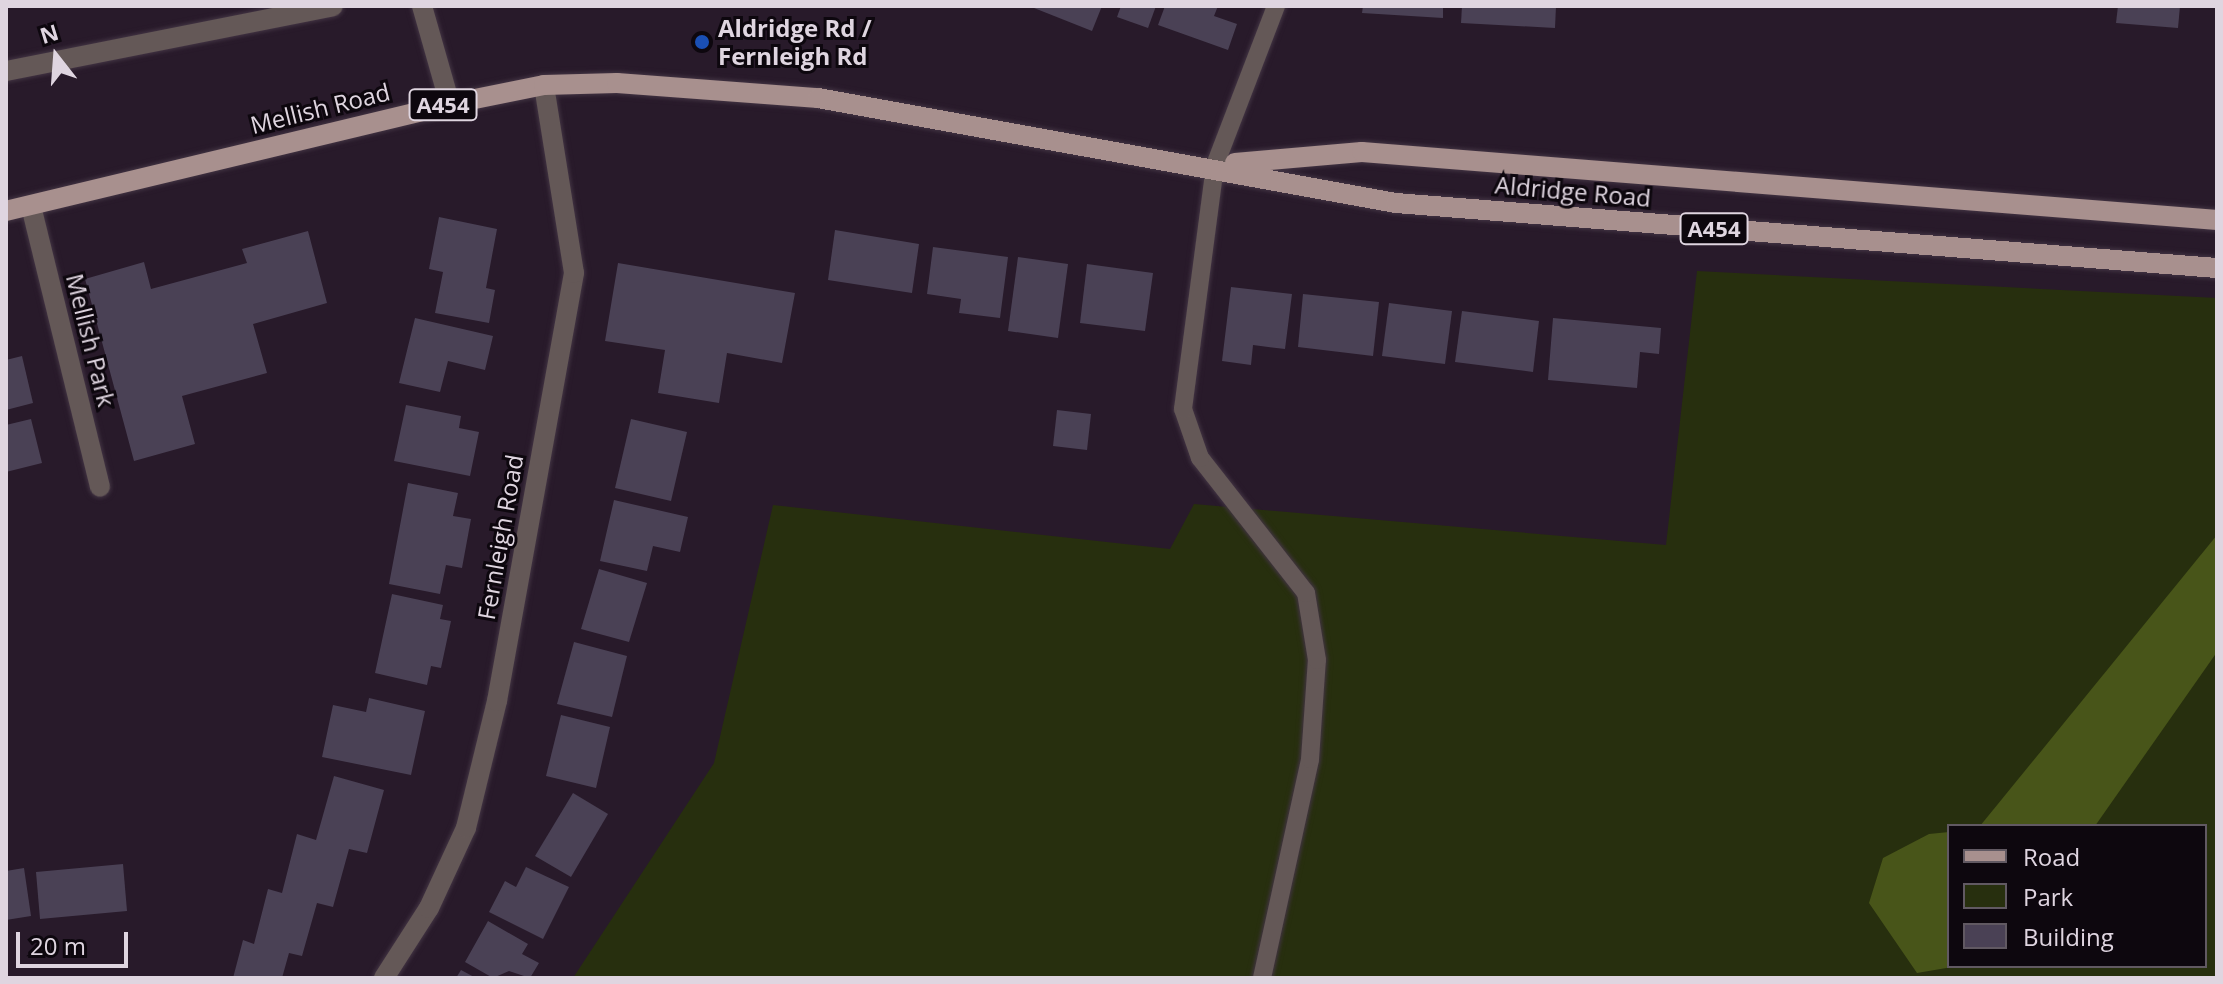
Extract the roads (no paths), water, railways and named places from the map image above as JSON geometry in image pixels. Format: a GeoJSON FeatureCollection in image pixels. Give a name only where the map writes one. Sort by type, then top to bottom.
{"type":"FeatureCollection","features":[{"type":"Feature","properties":{"kind":"main road","name":"Mellish Road"},"geometry":{"type":"LineString","coordinates":[[6,211],[450,104],[544,85],[697,85],[888,109]]}},
{"type":"Feature","properties":{"kind":"main road","name":"Aldridge Road"},"geometry":{"type":"LineString","coordinates":[[888,109],[1215,165],[1396,203],[2217,268]]}},
{"type":"Feature","properties":{"kind":"main road","name":"Aldridge Road"},"geometry":{"type":"LineString","coordinates":[[1215,165],[1362,152],[2217,220]]}},
{"type":"Feature","properties":{"kind":"street"},"geometry":{"type":"LineString","coordinates":[[6,71],[333,6]]}},
{"type":"Feature","properties":{"kind":"street"},"geometry":{"type":"LineString","coordinates":[[422,6],[450,104]]}},
{"type":"Feature","properties":{"kind":"street","name":"Fernleigh Road"},"geometry":{"type":"LineString","coordinates":[[384,978],[429,908],[466,828],[497,701],[569,303],[569,206],[544,85]]}},
{"type":"Feature","properties":{"kind":"street","name":"Mellish Park"},"geometry":{"type":"LineString","coordinates":[[31,206],[100,487]]}},
{"type":"Feature","properties":{"kind":"lane"},"geometry":{"type":"LineString","coordinates":[[1262,978],[1310,759],[1317,660],[1306,593],[1200,458],[1183,409],[1215,165],[1276,6]]}},
{"type":"Feature","properties":{"kind":"place","name":"Aldridge Rd / Fernleigh Rd"},"geometry":{"type":"Point","coordinates":[702,42]}}]}
